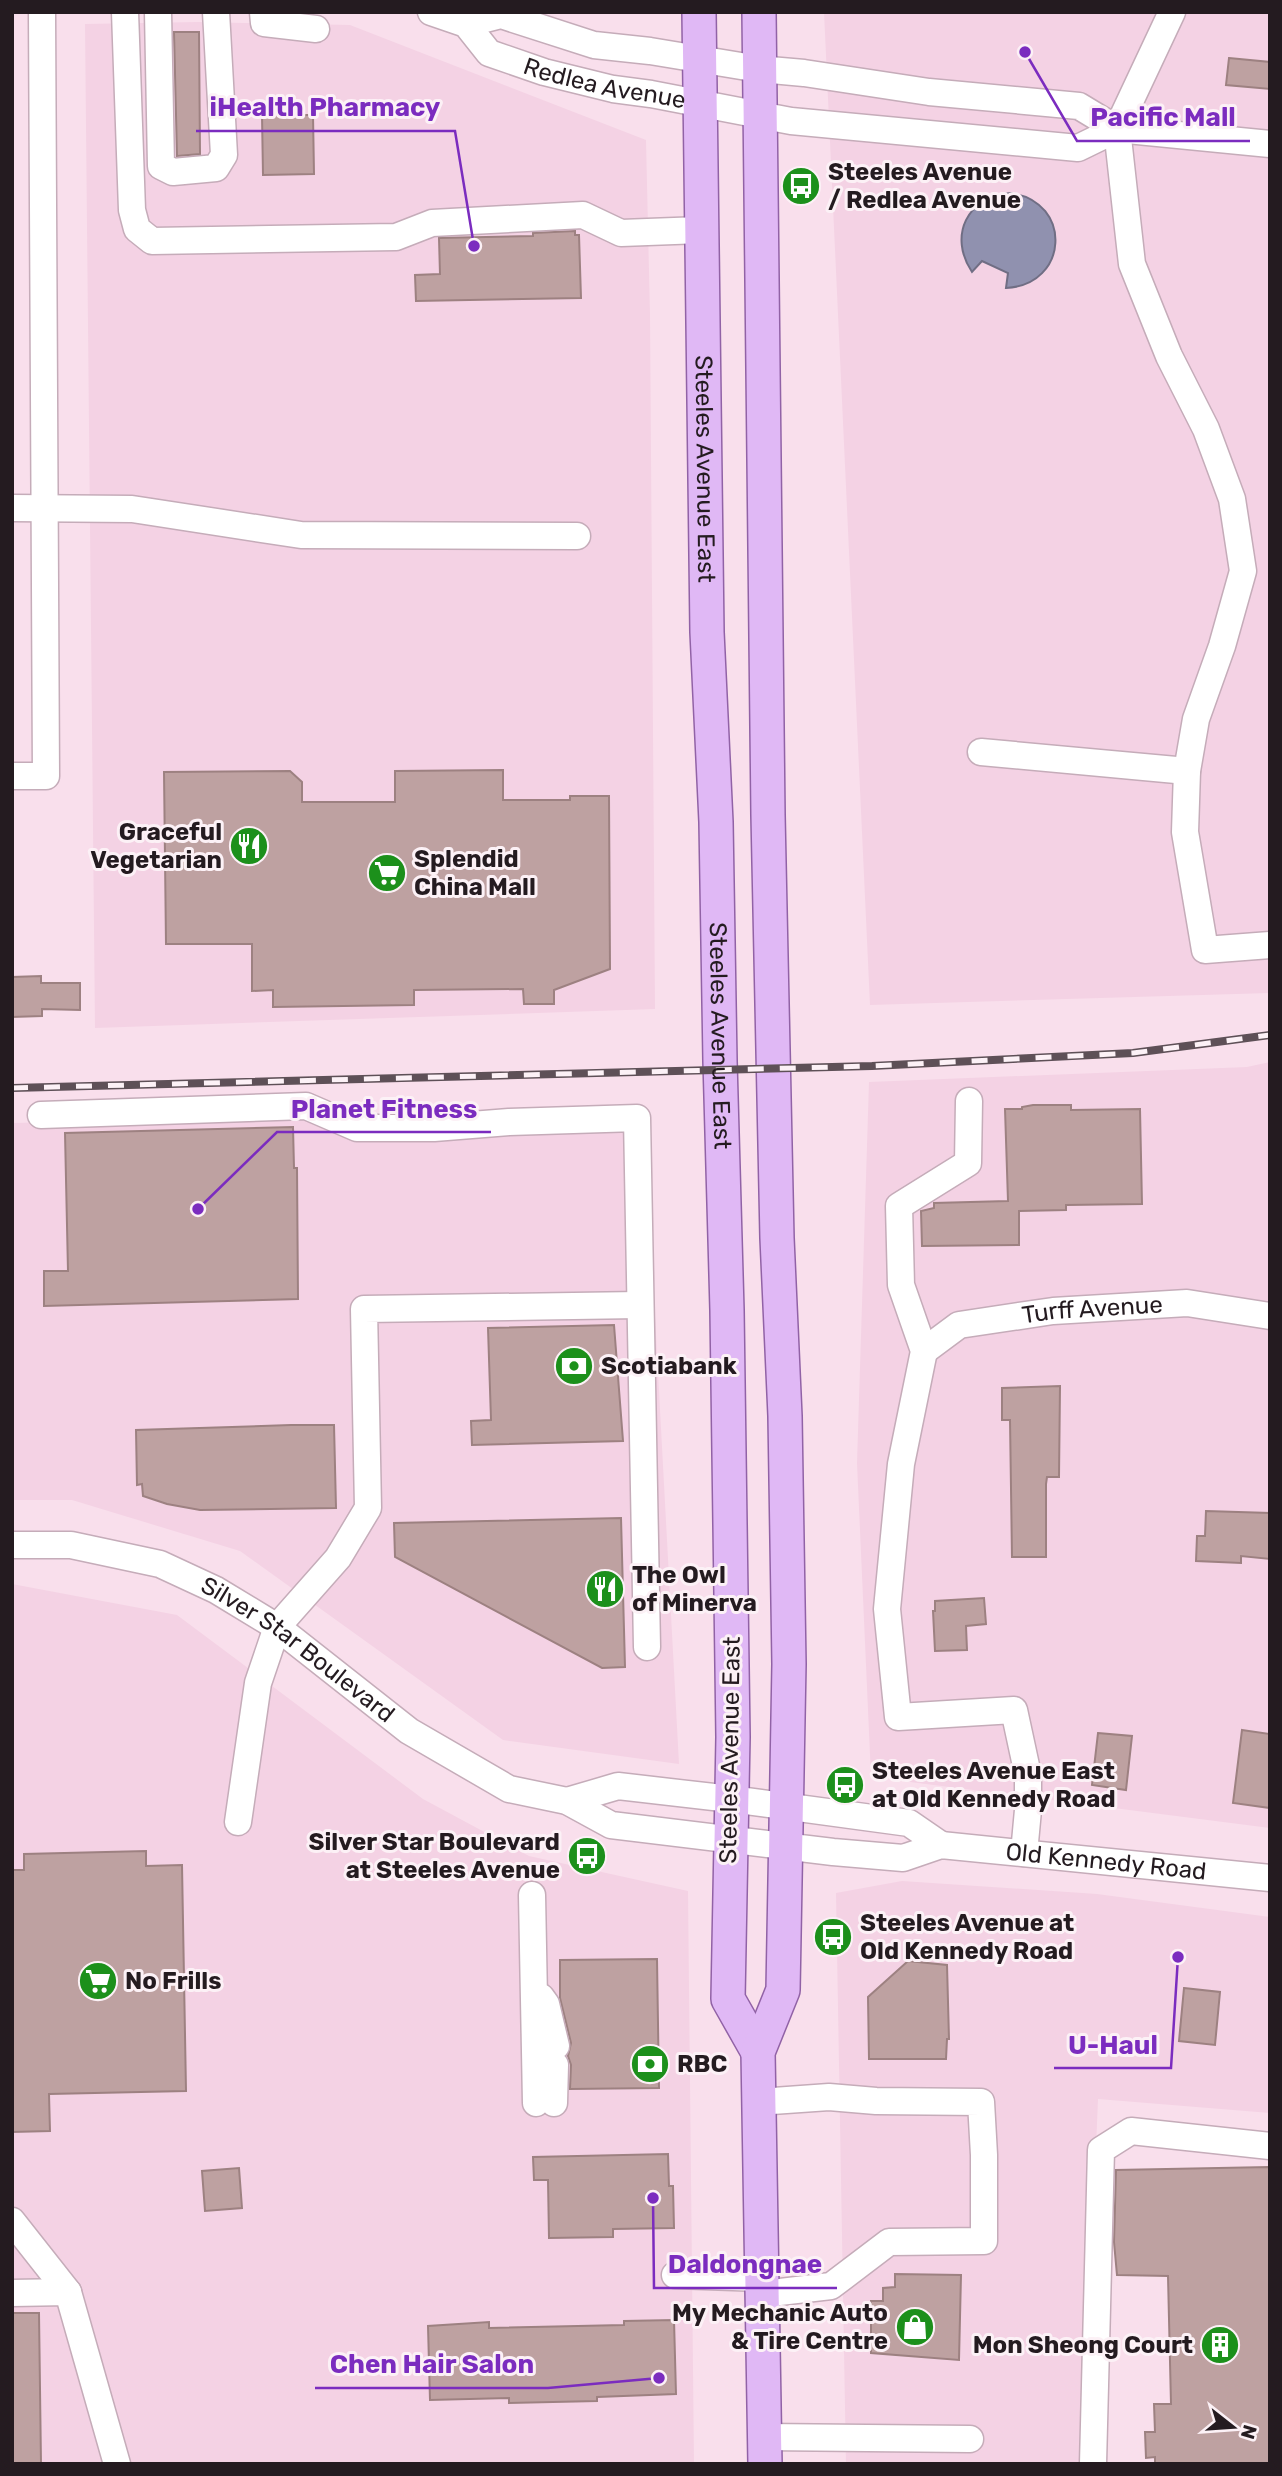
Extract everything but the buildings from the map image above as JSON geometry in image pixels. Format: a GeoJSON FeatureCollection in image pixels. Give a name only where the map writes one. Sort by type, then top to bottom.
{"type":"FeatureCollection","features":[{"type":"Feature","properties":{"kind":"main road","name":"Steeles Avenue East"},"geometry":{"type":"LineString","coordinates":[[699,12],[707,618],[716,822],[727,1310],[733,1737],[728,1999],[758,2052]]}},
{"type":"Feature","properties":{"kind":"main road","name":"Steeles Avenue East"},"geometry":{"type":"LineString","coordinates":[[759,12],[768,815],[776,1210],[785,1416],[789,1664],[783,1990],[758,2052],[765,2450]]}},
{"type":"Feature","properties":{"kind":"street"},"geometry":{"type":"LineString","coordinates":[[12,776],[46,776],[42,12]]}},
{"type":"Feature","properties":{"kind":"street"},"geometry":{"type":"LineString","coordinates":[[125,12],[132,210],[137,229],[152,241],[396,237],[432,223],[583,215],[621,233],[701,230]]}},
{"type":"Feature","properties":{"kind":"street"},"geometry":{"type":"LineString","coordinates":[[158,12],[161,166],[173,172],[216,168],[223,155],[216,12]]}},
{"type":"Feature","properties":{"kind":"street"},"geometry":{"type":"LineString","coordinates":[[263,12],[264,23],[316,29]]}},
{"type":"Feature","properties":{"kind":"street"},"geometry":{"type":"LineString","coordinates":[[431,12],[466,24]]}},
{"type":"Feature","properties":{"kind":"street"},"geometry":{"type":"LineString","coordinates":[[1172,12],[1117,129],[1132,264],[1169,356],[1206,429],[1232,499],[1243,571],[1222,646],[1196,719],[1187,771],[1185,832],[1206,950],[1270,944]]}},
{"type":"Feature","properties":{"kind":"street","name":"Redlea Avenue"},"geometry":{"type":"LineString","coordinates":[[501,14],[594,45],[929,92],[1079,106],[1117,129],[1078,148],[790,121],[613,89],[544,72],[489,53],[466,24],[501,14]]}},
{"type":"Feature","properties":{"kind":"street"},"geometry":{"type":"LineString","coordinates":[[1117,129],[1270,144]]}},
{"type":"Feature","properties":{"kind":"street"},"geometry":{"type":"LineString","coordinates":[[12,508],[132,509],[301,536],[577,536]]}},
{"type":"Feature","properties":{"kind":"street"},"geometry":{"type":"LineString","coordinates":[[981,752],[1187,771]]}},
{"type":"Feature","properties":{"kind":"street"},"geometry":{"type":"LineString","coordinates":[[969,1101],[968,1163],[899,1206],[901,1285],[924,1350],[901,1464],[887,1609],[898,1717],[1014,1710],[1028,1775],[1024,1853]]}},
{"type":"Feature","properties":{"kind":"street"},"geometry":{"type":"LineString","coordinates":[[41,1115],[306,1106],[357,1128],[434,1128],[509,1122],[637,1118],[647,1647]]}},
{"type":"Feature","properties":{"kind":"street","name":"Turff Avenue"},"geometry":{"type":"LineString","coordinates":[[924,1350],[959,1325],[1053,1311],[1187,1303],[1270,1316]]}},
{"type":"Feature","properties":{"kind":"street"},"geometry":{"type":"LineString","coordinates":[[238,1822],[258,1683],[277,1626],[338,1558],[368,1508],[364,1310],[639,1305]]}},
{"type":"Feature","properties":{"kind":"street","name":"Silver Star Boulevard"},"geometry":{"type":"LineString","coordinates":[[12,1545],[71,1545],[160,1564],[216,1590],[277,1626],[409,1731],[509,1788],[567,1801],[611,1825],[786,1846]]}},
{"type":"Feature","properties":{"kind":"street","name":"Silver Star Boulevard"},"geometry":{"type":"LineString","coordinates":[[567,1801],[618,1786],[731,1798]]}},
{"type":"Feature","properties":{"kind":"street","name":"Old Kennedy Road"},"geometry":{"type":"LineString","coordinates":[[731,1798],[909,1823],[941,1845]]}},
{"type":"Feature","properties":{"kind":"street","name":"Old Kennedy Road"},"geometry":{"type":"LineString","coordinates":[[786,1846],[903,1858],[941,1845],[1270,1878]]}},
{"type":"Feature","properties":{"kind":"street"},"geometry":{"type":"LineString","coordinates":[[532,1895],[534,1987],[545,2103],[555,2055],[546,2004],[534,1987]]}},
{"type":"Feature","properties":{"kind":"street"},"geometry":{"type":"LineString","coordinates":[[675,2275],[762,2286],[831,2286],[889,2242],[984,2241],[981,2102],[829,2097],[758,2102]]}},
{"type":"Feature","properties":{"kind":"street"},"geometry":{"type":"LineString","coordinates":[[1093,2464],[1101,2150],[1131,2131],[1270,2146]]}},
{"type":"Feature","properties":{"kind":"street"},"geometry":{"type":"LineString","coordinates":[[12,2221],[68,2292],[117,2464]]}},
{"type":"Feature","properties":{"kind":"street"},"geometry":{"type":"LineString","coordinates":[[12,2293],[68,2292]]}},
{"type":"Feature","properties":{"kind":"street"},"geometry":{"type":"LineString","coordinates":[[765,2450],[970,2438]]}},
{"type":"Feature","properties":{"kind":"shaded area"},"geometry":{"type":"Polygon","coordinates":[[[824,12],[1270,12],[1270,993],[870,1005],[824,12]]]}},
{"type":"Feature","properties":{"kind":"shaded area"},"geometry":{"type":"Polygon","coordinates":[[[198,22],[350,25],[646,140],[650,315],[655,1009],[95,1028],[85,24],[198,22]]]}},
{"type":"Feature","properties":{"kind":"shaded area"},"geometry":{"type":"Polygon","coordinates":[[[1270,1062],[1270,1828],[871,1777],[857,1463],[869,1082],[1247,1067],[1270,1062]]]}},
{"type":"Feature","properties":{"kind":"shaded area"},"geometry":{"type":"Polygon","coordinates":[[[644,1111],[679,1764],[503,1740],[240,1551],[72,1500],[12,1500],[12,1123],[644,1111]]]}},
{"type":"Feature","properties":{"kind":"shaded area"},"geometry":{"type":"Polygon","coordinates":[[[12,1584],[177,1615],[423,1799],[529,1856],[688,1891],[694,2464],[12,2464],[12,1584]]]}},
{"type":"Feature","properties":{"kind":"shaded area"},"geometry":{"type":"Polygon","coordinates":[[[902,1881],[1097,1894],[1270,1917],[1270,2113],[1098,2099],[1083,2464],[846,2464],[836,1893],[902,1881]]]}},
{"type":"Feature","properties":{"kind":"water"},"geometry":{"type":"Polygon","coordinates":[[[1011,193],[1031,200],[1045,211],[1053,226],[1055,243],[1052,259],[1042,273],[1027,283],[1006,288],[1008,273],[982,261],[972,272],[965,258],[962,232],[973,210],[983,202],[1011,193]]]}},
{"type":"Feature","properties":{"kind":"railway"},"geometry":{"type":"LineString","coordinates":[[12,1088],[872,1066],[1133,1053],[1270,1035]]}},
{"type":"Feature","properties":{"kind":"place","name":"Pacific Mall"},"geometry":{"type":"Point","coordinates":[1025,52]}},
{"type":"Feature","properties":{"kind":"place","name":"Steeles Avenue / Redlea Avenue"},"geometry":{"type":"Point","coordinates":[801,186]}},
{"type":"Feature","properties":{"kind":"place","name":"iHealth Pharmacy"},"geometry":{"type":"Point","coordinates":[474,246]}},
{"type":"Feature","properties":{"kind":"place","name":"Graceful Vegetarian"},"geometry":{"type":"Point","coordinates":[249,846]}},
{"type":"Feature","properties":{"kind":"place","name":"Splendid China Mall"},"geometry":{"type":"Point","coordinates":[387,873]}},
{"type":"Feature","properties":{"kind":"place","name":"Planet Fitness"},"geometry":{"type":"Point","coordinates":[198,1209]}},
{"type":"Feature","properties":{"kind":"place","name":"Scotiabank"},"geometry":{"type":"Point","coordinates":[574,1366]}},
{"type":"Feature","properties":{"kind":"place","name":"The Owl of Minerva"},"geometry":{"type":"Point","coordinates":[605,1589]}},
{"type":"Feature","properties":{"kind":"place","name":"Steeles Avenue East at Old Kennedy Road"},"geometry":{"type":"Point","coordinates":[845,1785]}},
{"type":"Feature","properties":{"kind":"place","name":"Silver Star Boulevard at Steeles Avenue"},"geometry":{"type":"Point","coordinates":[587,1856]}},
{"type":"Feature","properties":{"kind":"place","name":"Steeles Avenue at Old Kennedy Road"},"geometry":{"type":"Point","coordinates":[833,1937]}},
{"type":"Feature","properties":{"kind":"place","name":"U-Haul"},"geometry":{"type":"Point","coordinates":[1178,1957]}},
{"type":"Feature","properties":{"kind":"place","name":"No Frills"},"geometry":{"type":"Point","coordinates":[98,1981]}},
{"type":"Feature","properties":{"kind":"place","name":"RBC"},"geometry":{"type":"Point","coordinates":[650,2064]}},
{"type":"Feature","properties":{"kind":"place","name":"Daldongnae"},"geometry":{"type":"Point","coordinates":[653,2198]}},
{"type":"Feature","properties":{"kind":"place","name":"My Mechanic Auto & Tire Centre"},"geometry":{"type":"Point","coordinates":[915,2327]}},
{"type":"Feature","properties":{"kind":"place","name":"Mon Sheong Court"},"geometry":{"type":"Point","coordinates":[1220,2345]}},
{"type":"Feature","properties":{"kind":"place","name":"Chen Hair Salon"},"geometry":{"type":"Point","coordinates":[659,2378]}}]}
